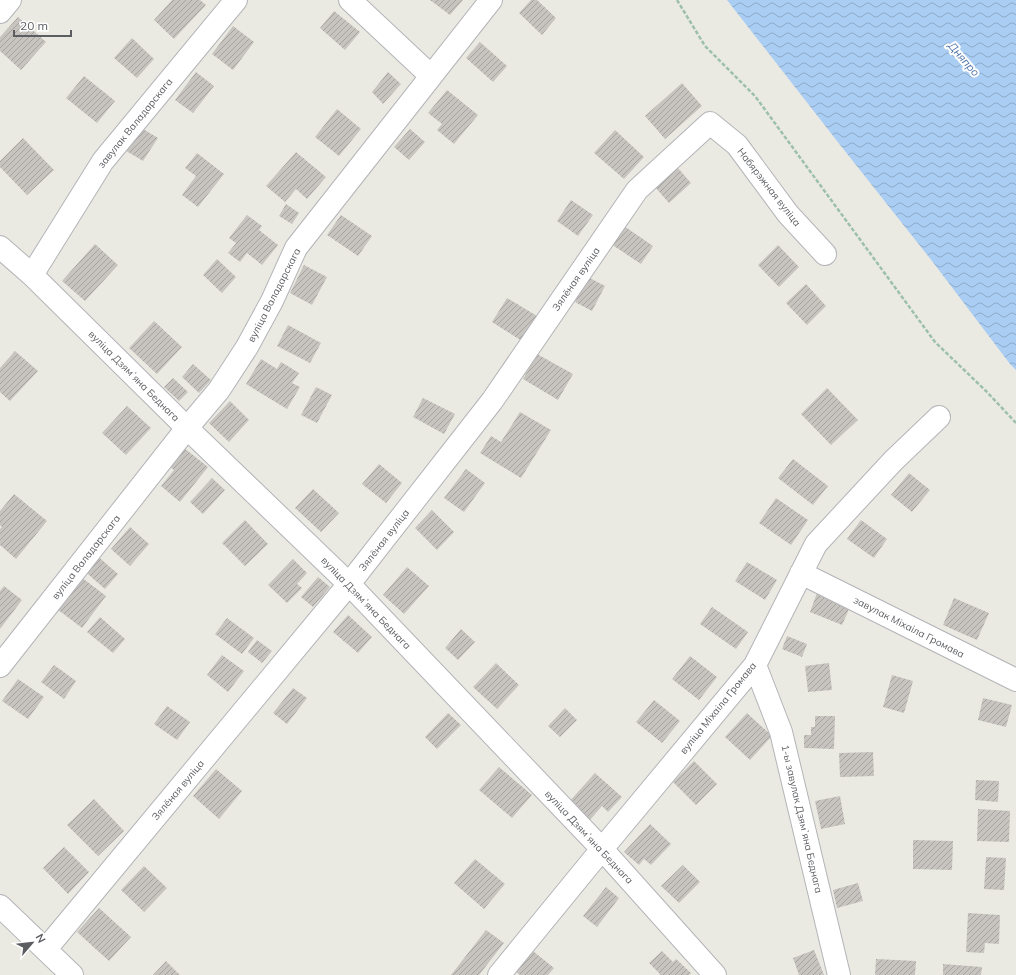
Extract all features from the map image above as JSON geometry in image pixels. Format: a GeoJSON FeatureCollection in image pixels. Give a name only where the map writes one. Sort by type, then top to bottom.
{"type":"FeatureCollection","features":[{"type":"Feature","properties":{"kind":"street"},"geometry":{"type":"LineString","coordinates":[[0,12],[10,0]]}},
{"type":"Feature","properties":{"kind":"street","name":"завулак Валадарскага"},"geometry":{"type":"LineString","coordinates":[[32,275],[103,161],[236,0]]}},
{"type":"Feature","properties":{"kind":"street"},"geometry":{"type":"LineString","coordinates":[[350,0],[430,76]]}},
{"type":"Feature","properties":{"kind":"street","name":"вуліца Валадарскага"},"geometry":{"type":"LineString","coordinates":[[0,666],[187,428],[219,390],[247,347],[272,301],[296,248],[491,0]]}},
{"type":"Feature","properties":{"kind":"street","name":"Набярэжная вуліца"},"geometry":{"type":"LineString","coordinates":[[710,123],[737,145],[788,214],[825,254]]}},
{"type":"Feature","properties":{"kind":"street","name":"Зялёная вуліца"},"geometry":{"type":"LineString","coordinates":[[46,949],[349,584],[492,401],[637,190],[710,123]]}},
{"type":"Feature","properties":{"kind":"street","name":"вуліца Дзямʼяна Беднага"},"geometry":{"type":"LineString","coordinates":[[0,247],[32,275],[187,428],[349,584],[602,849],[715,975]]}},
{"type":"Feature","properties":{"kind":"street","name":"вуліца Міхаіла Громава"},"geometry":{"type":"LineString","coordinates":[[498,975],[755,665],[816,544],[893,461],[939,417]]}},
{"type":"Feature","properties":{"kind":"street","name":"завулак Міхаіла Громава"},"geometry":{"type":"LineString","coordinates":[[801,573],[1016,680]]}},
{"type":"Feature","properties":{"kind":"street","name":"1-ы завулак Дзямʼяна Беднага"},"geometry":{"type":"LineString","coordinates":[[755,665],[781,732],[839,975]]}},
{"type":"Feature","properties":{"kind":"street"},"geometry":{"type":"LineString","coordinates":[[0,906],[72,975]]}},
{"type":"Feature","properties":{"kind":"path"},"geometry":{"type":"LineString","coordinates":[[677,0],[705,46],[755,96],[934,342],[986,391],[1016,423]]}},
{"type":"Feature","properties":{"kind":"water","name":"Дняпро"},"geometry":{"type":"Polygon","coordinates":[[[727,0],[1016,0],[1016,370],[1010,364],[932,261],[727,0]]]}},
{"type":"Feature","properties":{"kind":"building"},"geometry":{"type":"Polygon","coordinates":[[[172,0],[200,0],[206,5],[174,39],[154,20],[172,0]]]}},
{"type":"Feature","properties":{"kind":"building"},"geometry":{"type":"Polygon","coordinates":[[[430,0],[463,0],[450,15],[430,0]]]}},
{"type":"Feature","properties":{"kind":"building"},"geometry":{"type":"Polygon","coordinates":[[[531,0],[537,0],[556,18],[542,35],[519,13],[531,0]]]}},
{"type":"Feature","properties":{"kind":"building"},"geometry":{"type":"Polygon","coordinates":[[[334,11],[360,32],[345,50],[320,28],[334,11]]]}},
{"type":"Feature","properties":{"kind":"building"},"geometry":{"type":"Polygon","coordinates":[[[18,17],[46,42],[21,70],[0,51],[0,37],[18,17]]]}},
{"type":"Feature","properties":{"kind":"building"},"geometry":{"type":"Polygon","coordinates":[[[233,26],[254,42],[233,70],[212,54],[233,26]]]}},
{"type":"Feature","properties":{"kind":"building"},"geometry":{"type":"Polygon","coordinates":[[[132,38],[154,59],[137,78],[114,58],[132,38]]]}},
{"type":"Feature","properties":{"kind":"building"},"geometry":{"type":"Polygon","coordinates":[[[480,42],[507,66],[493,82],[466,58],[480,42]]]}},
{"type":"Feature","properties":{"kind":"building"},"geometry":{"type":"Polygon","coordinates":[[[196,72],[214,86],[193,113],[175,100],[196,72]]]}},
{"type":"Feature","properties":{"kind":"building"},"geometry":{"type":"Polygon","coordinates":[[[388,72],[401,84],[383,104],[372,92],[388,72]]]}},
{"type":"Feature","properties":{"kind":"building"},"geometry":{"type":"Polygon","coordinates":[[[84,76],[115,101],[97,123],[66,98],[84,76]]]}},
{"type":"Feature","properties":{"kind":"building"},"geometry":{"type":"Polygon","coordinates":[[[682,83],[702,106],[665,139],[645,116],[682,83]]]}},
{"type":"Feature","properties":{"kind":"building"},"geometry":{"type":"Polygon","coordinates":[[[447,90],[478,115],[454,144],[437,130],[442,124],[428,113],[447,90]]]}},
{"type":"Feature","properties":{"kind":"building"},"geometry":{"type":"Polygon","coordinates":[[[337,109],[361,129],[339,156],[315,137],[337,109]]]}},
{"type":"Feature","properties":{"kind":"building"},"geometry":{"type":"Polygon","coordinates":[[[138,126],[158,138],[143,161],[123,149],[138,126]]]}},
{"type":"Feature","properties":{"kind":"building"},"geometry":{"type":"Polygon","coordinates":[[[410,129],[425,142],[409,160],[394,147],[410,129]]]}},
{"type":"Feature","properties":{"kind":"building"},"geometry":{"type":"Polygon","coordinates":[[[615,130],[644,157],[624,179],[594,153],[615,130]]]}},
{"type":"Feature","properties":{"kind":"building"},"geometry":{"type":"Polygon","coordinates":[[[23,138],[54,170],[27,195],[0,167],[0,161],[23,138]]]}},
{"type":"Feature","properties":{"kind":"building"},"geometry":{"type":"Polygon","coordinates":[[[296,152],[326,177],[307,199],[296,189],[285,202],[266,186],[296,152]]]}},
{"type":"Feature","properties":{"kind":"building"},"geometry":{"type":"Polygon","coordinates":[[[197,153],[224,174],[198,207],[182,195],[196,176],[185,168],[197,153]]]}},
{"type":"Feature","properties":{"kind":"building"},"geometry":{"type":"Polygon","coordinates":[[[677,167],[691,183],[669,203],[655,187],[677,167]]]}},
{"type":"Feature","properties":{"kind":"building"},"geometry":{"type":"Polygon","coordinates":[[[571,200],[593,215],[578,236],[557,221],[571,200]]]}},
{"type":"Feature","properties":{"kind":"building"},"geometry":{"type":"Polygon","coordinates":[[[286,204],[299,213],[292,224],[279,216],[286,204]]]}},
{"type":"Feature","properties":{"kind":"building"},"geometry":{"type":"Polygon","coordinates":[[[247,215],[262,226],[259,230],[278,245],[262,265],[247,253],[240,262],[228,253],[236,243],[229,238],[247,215]]]}},
{"type":"Feature","properties":{"kind":"building"},"geometry":{"type":"Polygon","coordinates":[[[341,215],[372,236],[358,256],[327,235],[341,215]]]}},
{"type":"Feature","properties":{"kind":"building"},"geometry":{"type":"Polygon","coordinates":[[[624,226],[653,246],[641,264],[611,244],[624,226]]]}},
{"type":"Feature","properties":{"kind":"building"},"geometry":{"type":"Polygon","coordinates":[[[95,244],[118,265],[85,301],[62,281],[95,244]]]}},
{"type":"Feature","properties":{"kind":"building"},"geometry":{"type":"Polygon","coordinates":[[[778,245],[799,267],[779,287],[758,265],[778,245]]]}},
{"type":"Feature","properties":{"kind":"building"},"geometry":{"type":"Polygon","coordinates":[[[217,259],[236,277],[222,293],[203,275],[217,259]]]}},
{"type":"Feature","properties":{"kind":"building"},"geometry":{"type":"Polygon","coordinates":[[[304,265],[327,277],[312,305],[290,293],[304,265]]]}},
{"type":"Feature","properties":{"kind":"building"},"geometry":{"type":"Polygon","coordinates":[[[588,277],[605,286],[592,311],[575,302],[588,277]]]}},
{"type":"Feature","properties":{"kind":"building"},"geometry":{"type":"Polygon","coordinates":[[[806,284],[826,306],[807,325],[786,303],[806,284]]]}},
{"type":"Feature","properties":{"kind":"building"},"geometry":{"type":"Polygon","coordinates":[[[507,298],[537,316],[522,341],[492,322],[507,298]]]}},
{"type":"Feature","properties":{"kind":"building"},"geometry":{"type":"Polygon","coordinates":[[[154,321],[182,347],[157,374],[129,348],[154,321]]]}},
{"type":"Feature","properties":{"kind":"building"},"geometry":{"type":"Polygon","coordinates":[[[288,325],[321,343],[310,363],[277,346],[288,325]]]}},
{"type":"Feature","properties":{"kind":"building"},"geometry":{"type":"Polygon","coordinates":[[[15,351],[38,371],[10,401],[0,392],[0,368],[15,351]]]}},
{"type":"Feature","properties":{"kind":"building"},"geometry":{"type":"Polygon","coordinates":[[[537,354],[573,374],[558,400],[523,379],[537,354]]]}},
{"type":"Feature","properties":{"kind":"building"},"geometry":{"type":"Polygon","coordinates":[[[261,359],[277,369],[281,362],[299,373],[292,383],[300,387],[287,409],[246,384],[261,359]]]}},
{"type":"Feature","properties":{"kind":"building"},"geometry":{"type":"Polygon","coordinates":[[[193,364],[211,380],[199,393],[182,377],[193,364]]]}},
{"type":"Feature","properties":{"kind":"building"},"geometry":{"type":"Polygon","coordinates":[[[173,378],[188,392],[179,401],[164,387],[173,378]]]}},
{"type":"Feature","properties":{"kind":"building"},"geometry":{"type":"Polygon","coordinates":[[[316,387],[332,395],[317,423],[301,415],[316,387]]]}},
{"type":"Feature","properties":{"kind":"building"},"geometry":{"type":"Polygon","coordinates":[[[827,388],[858,420],[831,445],[801,414],[827,388]]]}},
{"type":"Feature","properties":{"kind":"building"},"geometry":{"type":"Polygon","coordinates":[[[423,398],[455,414],[444,434],[413,417],[423,398]]]}},
{"type":"Feature","properties":{"kind":"building"},"geometry":{"type":"Polygon","coordinates":[[[230,401],[249,420],[229,442],[209,423],[230,401]]]}},
{"type":"Feature","properties":{"kind":"building"},"geometry":{"type":"Polygon","coordinates":[[[127,406],[151,428],[126,455],[102,433],[127,406]]]}},
{"type":"Feature","properties":{"kind":"building"},"geometry":{"type":"Polygon","coordinates":[[[520,412],[551,430],[521,478],[480,453],[491,436],[501,442],[520,412]]]}},
{"type":"Feature","properties":{"kind":"building"},"geometry":{"type":"Polygon","coordinates":[[[184,448],[208,467],[180,502],[161,486],[174,470],[169,466],[184,448]]]}},
{"type":"Feature","properties":{"kind":"building"},"geometry":{"type":"Polygon","coordinates":[[[793,459],[828,486],[813,505],[778,478],[793,459]]]}},
{"type":"Feature","properties":{"kind":"building"},"geometry":{"type":"Polygon","coordinates":[[[379,464],[402,483],[386,503],[362,484],[379,464]]]}},
{"type":"Feature","properties":{"kind":"building"},"geometry":{"type":"Polygon","coordinates":[[[466,469],[485,483],[464,512],[444,498],[466,469]]]}},
{"type":"Feature","properties":{"kind":"building"},"geometry":{"type":"Polygon","coordinates":[[[909,473],[930,490],[912,512],[891,495],[909,473]]]}},
{"type":"Feature","properties":{"kind":"building"},"geometry":{"type":"Polygon","coordinates":[[[212,478],[225,490],[203,514],[190,502],[212,478]]]}},
{"type":"Feature","properties":{"kind":"building"},"geometry":{"type":"Polygon","coordinates":[[[313,489],[339,513],[321,532],[295,508],[313,489]]]}},
{"type":"Feature","properties":{"kind":"building"},"geometry":{"type":"Polygon","coordinates":[[[14,494],[47,521],[16,559],[0,545],[0,529],[2,527],[0,525],[0,511],[14,494]]]}},
{"type":"Feature","properties":{"kind":"building"},"geometry":{"type":"Polygon","coordinates":[[[776,498],[808,520],[791,545],[759,523],[776,498]]]}},
{"type":"Feature","properties":{"kind":"building"},"geometry":{"type":"Polygon","coordinates":[[[432,510],[454,532],[437,550],[415,528],[432,510]]]}},
{"type":"Feature","properties":{"kind":"building"},"geometry":{"type":"Polygon","coordinates":[[[245,520],[268,544],[245,566],[222,543],[245,520]]]}},
{"type":"Feature","properties":{"kind":"building"},"geometry":{"type":"Polygon","coordinates":[[[861,520],[887,539],[874,558],[847,539],[861,520]]]}},
{"type":"Feature","properties":{"kind":"building"},"geometry":{"type":"Polygon","coordinates":[[[130,527],[149,544],[130,566],[111,549],[130,527]]]}},
{"type":"Feature","properties":{"kind":"building"},"geometry":{"type":"Polygon","coordinates":[[[94,553],[118,574],[105,589],[81,568],[94,553]]]}},
{"type":"Feature","properties":{"kind":"building"},"geometry":{"type":"Polygon","coordinates":[[[293,559],[307,573],[297,584],[302,588],[287,603],[268,585],[293,559]]]}},
{"type":"Feature","properties":{"kind":"building"},"geometry":{"type":"Polygon","coordinates":[[[747,562],[777,580],[765,600],[735,581],[747,562]]]}},
{"type":"Feature","properties":{"kind":"building"},"geometry":{"type":"Polygon","coordinates":[[[407,567],[429,586],[404,614],[383,595],[407,567]]]}},
{"type":"Feature","properties":{"kind":"building"},"geometry":{"type":"Polygon","coordinates":[[[81,577],[106,596],[82,628],[57,609],[81,577]]]}},
{"type":"Feature","properties":{"kind":"building"},"geometry":{"type":"Polygon","coordinates":[[[318,577],[330,587],[313,607],[301,597],[318,577]]]}},
{"type":"Feature","properties":{"kind":"building"},"geometry":{"type":"Polygon","coordinates":[[[4,586],[22,600],[0,629],[0,591],[4,586]]]}},
{"type":"Feature","properties":{"kind":"building"},"geometry":{"type":"Polygon","coordinates":[[[817,593],[850,607],[842,625],[810,612],[817,593]]]}},
{"type":"Feature","properties":{"kind":"building"},"geometry":{"type":"Polygon","coordinates":[[[954,598],[989,613],[977,640],[943,625],[954,598]]]}},
{"type":"Feature","properties":{"kind":"building"},"geometry":{"type":"Polygon","coordinates":[[[712,607],[748,632],[736,649],[700,624],[712,607]]]}},
{"type":"Feature","properties":{"kind":"building"},"geometry":{"type":"Polygon","coordinates":[[[348,615],[372,637],[358,653],[333,632],[348,615]]]}},
{"type":"Feature","properties":{"kind":"building"},"geometry":{"type":"Polygon","coordinates":[[[100,617],[125,639],[113,653],[87,632],[100,617]]]}},
{"type":"Feature","properties":{"kind":"building"},"geometry":{"type":"Polygon","coordinates":[[[227,618],[254,638],[242,654],[215,634],[227,618]]]}},
{"type":"Feature","properties":{"kind":"building"},"geometry":{"type":"Polygon","coordinates":[[[461,629],[475,642],[458,660],[445,648],[461,629]]]}},
{"type":"Feature","properties":{"kind":"building"},"geometry":{"type":"Polygon","coordinates":[[[787,636],[807,644],[802,657],[782,649],[787,636]]]}},
{"type":"Feature","properties":{"kind":"building"},"geometry":{"type":"Polygon","coordinates":[[[257,640],[272,651],[262,663],[248,652],[257,640]]]}},
{"type":"Feature","properties":{"kind":"building"},"geometry":{"type":"Polygon","coordinates":[[[222,655],[244,671],[228,692],[207,675],[222,655]]]}},
{"type":"Feature","properties":{"kind":"building"},"geometry":{"type":"Polygon","coordinates":[[[690,656],[717,677],[699,700],[672,679],[690,656]]]}},
{"type":"Feature","properties":{"kind":"building"},"geometry":{"type":"Polygon","coordinates":[[[496,663],[519,685],[497,709],[473,687],[496,663]]]}},
{"type":"Feature","properties":{"kind":"building"},"geometry":{"type":"Polygon","coordinates":[[[829,663],[832,690],[808,692],[805,666],[829,663]]]}},
{"type":"Feature","properties":{"kind":"building"},"geometry":{"type":"Polygon","coordinates":[[[54,665],[76,681],[64,699],[41,682],[54,665]]]}},
{"type":"Feature","properties":{"kind":"building"},"geometry":{"type":"Polygon","coordinates":[[[892,675],[913,681],[904,713],[883,707],[892,675]]]}},
{"type":"Feature","properties":{"kind":"building"},"geometry":{"type":"Polygon","coordinates":[[[18,679],[44,697],[28,719],[2,701],[18,679]]]}},
{"type":"Feature","properties":{"kind":"building"},"geometry":{"type":"Polygon","coordinates":[[[293,688],[307,698],[287,724],[273,713],[293,688]]]}},
{"type":"Feature","properties":{"kind":"building"},"geometry":{"type":"Polygon","coordinates":[[[983,698],[1012,705],[1006,727],[978,720],[983,698]]]}},
{"type":"Feature","properties":{"kind":"building"},"geometry":{"type":"Polygon","coordinates":[[[654,700],[680,721],[662,743],[636,722],[654,700]]]}},
{"type":"Feature","properties":{"kind":"building"},"geometry":{"type":"Polygon","coordinates":[[[167,706],[190,722],[177,740],[154,724],[167,706]]]}},
{"type":"Feature","properties":{"kind":"building"},"geometry":{"type":"Polygon","coordinates":[[[565,708],[577,720],[560,737],[548,726],[565,708]]]}},
{"type":"Feature","properties":{"kind":"building"},"geometry":{"type":"Polygon","coordinates":[[[448,713],[461,725],[437,749],[425,737],[448,713]]]}},
{"type":"Feature","properties":{"kind":"building"},"geometry":{"type":"Polygon","coordinates":[[[747,713],[772,736],[750,760],[725,737],[747,713]]]}},
{"type":"Feature","properties":{"kind":"building"},"geometry":{"type":"Polygon","coordinates":[[[815,716],[835,716],[834,749],[804,748],[804,735],[811,735],[811,727],[815,727],[815,716]]]}},
{"type":"Feature","properties":{"kind":"building"},"geometry":{"type":"Polygon","coordinates":[[[873,752],[874,776],[840,777],[839,753],[873,752]]]}},
{"type":"Feature","properties":{"kind":"building"},"geometry":{"type":"Polygon","coordinates":[[[694,761],[717,784],[696,805],[673,782],[694,761]]]}},
{"type":"Feature","properties":{"kind":"building"},"geometry":{"type":"Polygon","coordinates":[[[499,767],[532,795],[512,818],[479,790],[499,767]]]}},
{"type":"Feature","properties":{"kind":"building"},"geometry":{"type":"Polygon","coordinates":[[[216,769],[242,791],[219,819],[193,796],[216,769]]]}},
{"type":"Feature","properties":{"kind":"building"},"geometry":{"type":"Polygon","coordinates":[[[595,773],[622,797],[608,812],[602,806],[589,821],[568,803],[595,773]]]}},
{"type":"Feature","properties":{"kind":"building"},"geometry":{"type":"Polygon","coordinates":[[[976,780],[999,781],[998,802],[975,800],[976,780]]]}},
{"type":"Feature","properties":{"kind":"building"},"geometry":{"type":"Polygon","coordinates":[[[840,796],[845,824],[821,829],[815,801],[840,796]]]}},
{"type":"Feature","properties":{"kind":"building"},"geometry":{"type":"Polygon","coordinates":[[[94,799],[124,831],[98,856],[67,825],[94,799]]]}},
{"type":"Feature","properties":{"kind":"building"},"geometry":{"type":"Polygon","coordinates":[[[978,809],[1010,811],[1009,842],[977,841],[978,809]]]}},
{"type":"Feature","properties":{"kind":"building"},"geometry":{"type":"Polygon","coordinates":[[[650,824],[671,844],[651,865],[644,859],[639,865],[624,852],[650,824]]]}},
{"type":"Feature","properties":{"kind":"building"},"geometry":{"type":"Polygon","coordinates":[[[913,840],[953,841],[952,870],[913,869],[913,840]]]}},
{"type":"Feature","properties":{"kind":"building"},"geometry":{"type":"Polygon","coordinates":[[[64,847],[89,872],[68,894],[43,868],[64,847]]]}},
{"type":"Feature","properties":{"kind":"building"},"geometry":{"type":"Polygon","coordinates":[[[986,857],[1006,858],[1004,890],[984,889],[986,857]]]}},
{"type":"Feature","properties":{"kind":"building"},"geometry":{"type":"Polygon","coordinates":[[[475,859],[505,884],[484,909],[454,883],[475,859]]]}},
{"type":"Feature","properties":{"kind":"building"},"geometry":{"type":"Polygon","coordinates":[[[683,865],[700,882],[679,903],[661,886],[683,865]]]}},
{"type":"Feature","properties":{"kind":"building"},"geometry":{"type":"Polygon","coordinates":[[[144,866],[167,888],[144,912],[121,890],[144,866]]]}},
{"type":"Feature","properties":{"kind":"building"},"geometry":{"type":"Polygon","coordinates":[[[858,883],[863,901],[837,908],[833,890],[858,883]]]}},
{"type":"Feature","properties":{"kind":"building"},"geometry":{"type":"Polygon","coordinates":[[[606,887],[619,898],[597,927],[583,916],[606,887]]]}},
{"type":"Feature","properties":{"kind":"building"},"geometry":{"type":"Polygon","coordinates":[[[99,908],[131,937],[109,961],[77,932],[99,908]]]}},
{"type":"Feature","properties":{"kind":"building"},"geometry":{"type":"Polygon","coordinates":[[[968,913],[1000,915],[999,944],[985,943],[984,953],[966,952],[968,913]]]}},
{"type":"Feature","properties":{"kind":"building"},"geometry":{"type":"Polygon","coordinates":[[[486,930],[504,943],[479,975],[451,975],[486,930]]]}},
{"type":"Feature","properties":{"kind":"building"},"geometry":{"type":"Polygon","coordinates":[[[814,950],[824,975],[799,975],[793,958],[814,950]]]}},
{"type":"Feature","properties":{"kind":"building"},"geometry":{"type":"Polygon","coordinates":[[[533,951],[554,968],[548,975],[520,975],[516,972],[533,951]]]}},
{"type":"Feature","properties":{"kind":"building"},"geometry":{"type":"Polygon","coordinates":[[[662,951],[673,962],[676,959],[691,973],[689,975],[659,975],[660,974],[649,963],[662,951]]]}},
{"type":"Feature","properties":{"kind":"building"},"geometry":{"type":"Polygon","coordinates":[[[876,959],[916,961],[915,975],[875,975],[876,959]]]}},
{"type":"Feature","properties":{"kind":"building"},"geometry":{"type":"Polygon","coordinates":[[[166,961],[180,975],[153,975],[166,961]]]}},
{"type":"Feature","properties":{"kind":"building"},"geometry":{"type":"Polygon","coordinates":[[[943,964],[982,967],[981,975],[943,975],[943,964]]]}}]}
